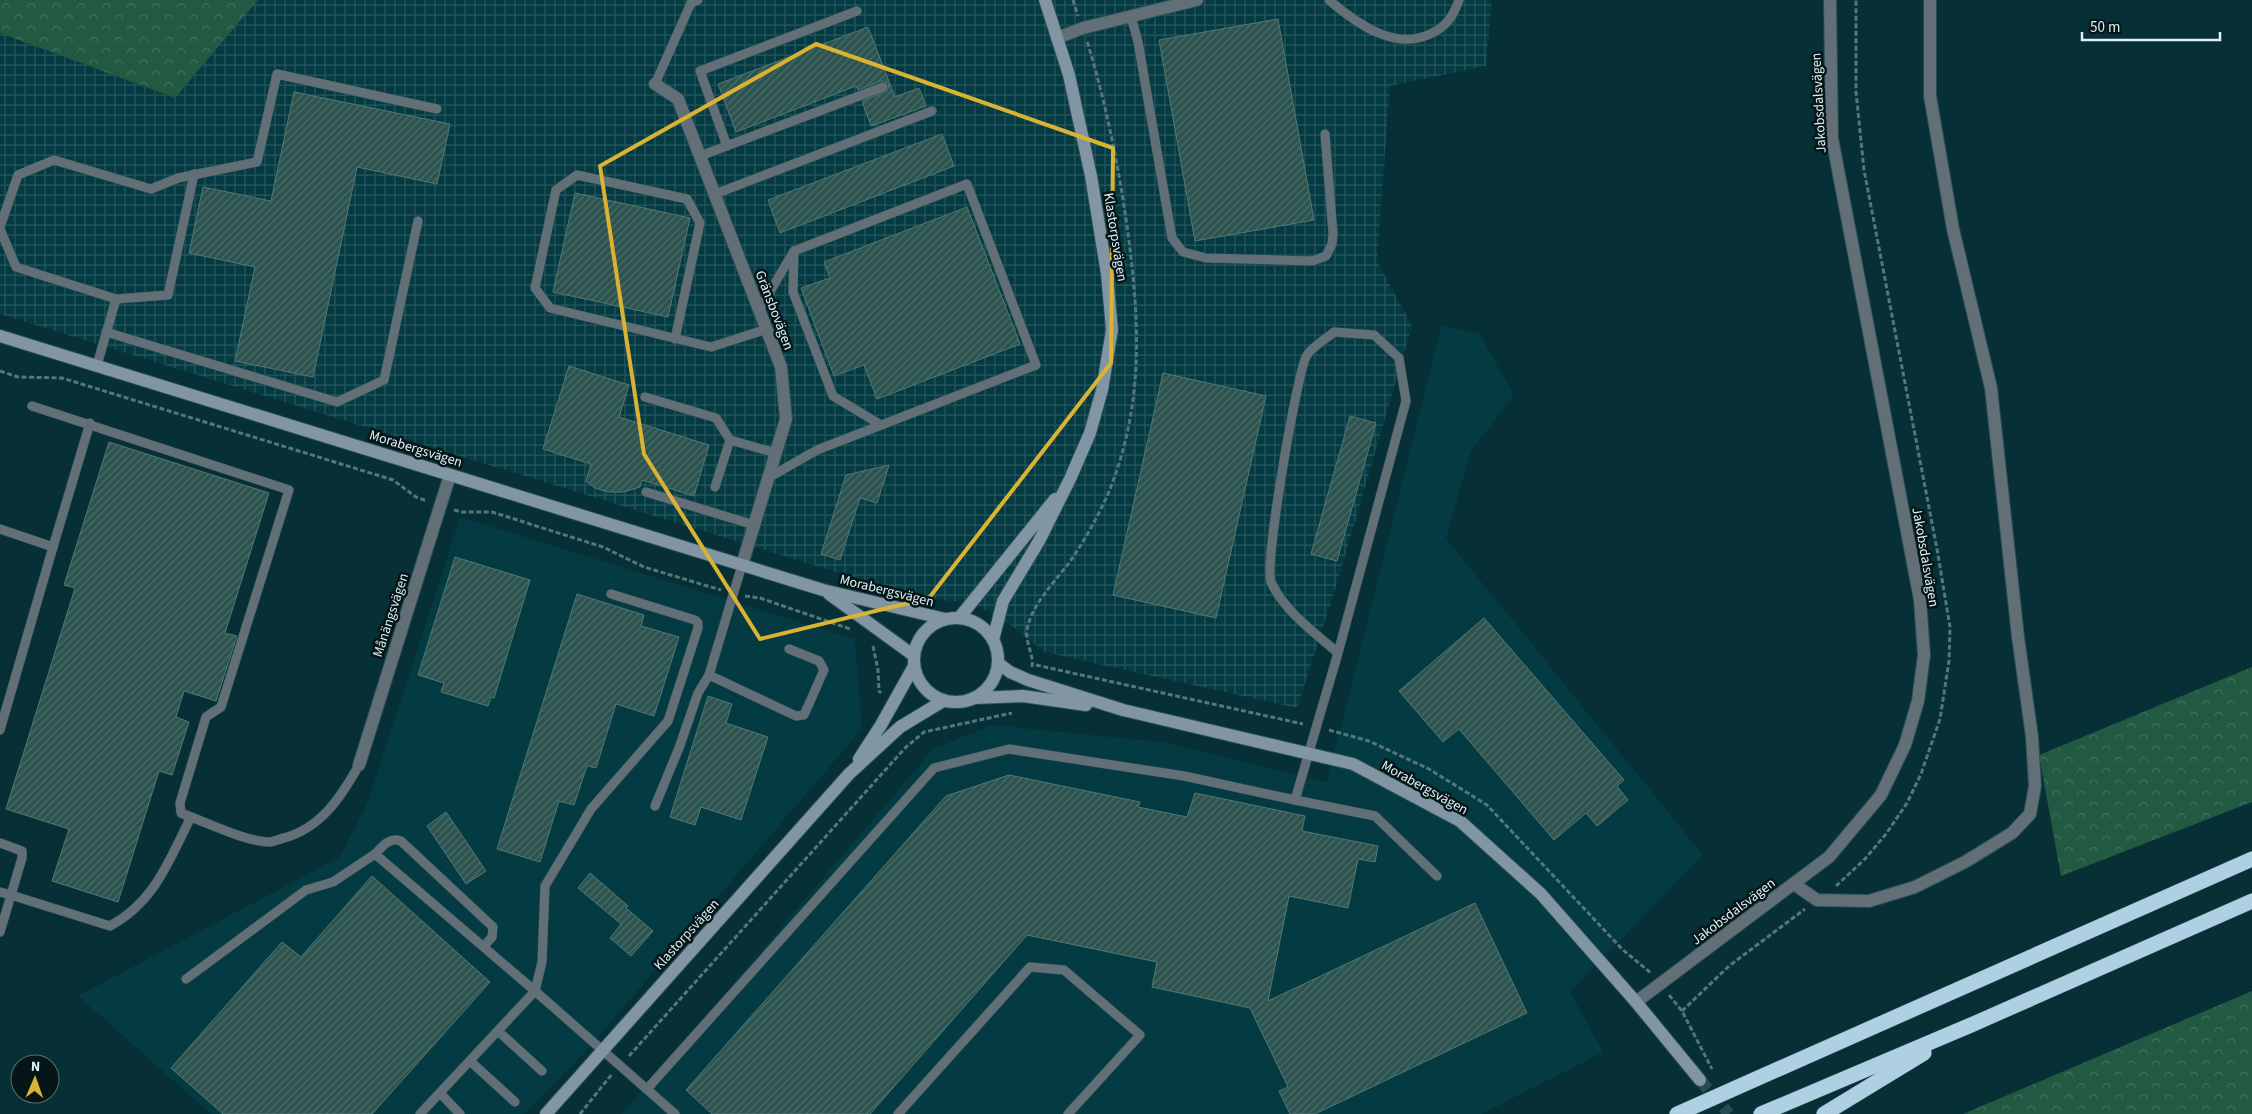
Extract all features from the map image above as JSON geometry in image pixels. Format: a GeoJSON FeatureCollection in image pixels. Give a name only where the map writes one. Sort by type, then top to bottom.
{"type":"FeatureCollection","features":[{"type":"Feature","properties":{"kind":"highway"},"geometry":{"type":"LineString","coordinates":[[1677,1114],[2252,859]]}},
{"type":"Feature","properties":{"kind":"highway"},"geometry":{"type":"LineString","coordinates":[[1761,1114],[1971,1026],[2252,901]]}},
{"type":"Feature","properties":{"kind":"highway"},"geometry":{"type":"LineString","coordinates":[[1824,1114],[1971,1026]]}},
{"type":"Feature","properties":{"kind":"street","name":"Klastorpsvägen"},"geometry":{"type":"LineString","coordinates":[[993,640],[1003,601],[1040,541],[1090,433],[1102,390],[1112,330],[1107,274],[1091,176],[1068,76],[1045,0]]}},
{"type":"Feature","properties":{"kind":"street"},"geometry":{"type":"LineString","coordinates":[[1057,38],[1083,28],[1196,0]]}},
{"type":"Feature","properties":{"kind":"street","name":"Jakobsdalsvägen"},"geometry":{"type":"LineString","coordinates":[[1636,1002],[1829,858],[1882,794],[1895,768],[1912,725],[1918,701],[1924,656],[1920,600],[1832,138],[1830,0]]}},
{"type":"Feature","properties":{"kind":"street"},"geometry":{"type":"LineString","coordinates":[[1794,884],[1817,900],[1869,901],[1915,887],[1965,862],[2012,833],[2030,814],[2035,786],[2032,736],[2018,637],[1991,388],[1953,229],[1930,96],[1930,0]]}},
{"type":"Feature","properties":{"kind":"street","name":"Gränsbovägen"},"geometry":{"type":"LineString","coordinates":[[655,84],[678,100],[781,367],[786,419],[742,565]]}},
{"type":"Feature","properties":{"kind":"street","name":"Morabergsvägen"},"geometry":{"type":"LineString","coordinates":[[0,336],[823,590],[945,619]]}},
{"type":"Feature","properties":{"kind":"street","name":"Månängsvägen"},"geometry":{"type":"LineString","coordinates":[[359,765],[450,474]]}},
{"type":"Feature","properties":{"kind":"street","name":"Klastorpsvägen"},"geometry":{"type":"LineString","coordinates":[[959,618],[1070,479]]}},
{"type":"Feature","properties":{"kind":"street","name":"Morabergsvägen"},"geometry":{"type":"LineString","coordinates":[[823,590],[914,661]]}},
{"type":"Feature","properties":{"kind":"street"},"geometry":{"type":"LineString","coordinates":[[959,618],[973,622],[985,630],[993,640],[997,651],[998,664],[991,682],[974,698],[959,702],[943,701],[923,688],[917,678],[914,661],[921,635],[932,625],[945,619],[959,618]]}},
{"type":"Feature","properties":{"kind":"street","name":"Klastorpsvägen"},"geometry":{"type":"LineString","coordinates":[[849,774],[881,725],[914,661]]}},
{"type":"Feature","properties":{"kind":"street","name":"Morabergsvägen"},"geometry":{"type":"LineString","coordinates":[[998,664],[1028,680],[1123,710],[1353,764],[1460,821],[1541,894],[1636,1002],[1700,1080]]}},
{"type":"Feature","properties":{"kind":"street","name":"Morabergsvägen"},"geometry":{"type":"LineString","coordinates":[[974,698],[1023,696],[1123,710]]}},
{"type":"Feature","properties":{"kind":"street","name":"Klastorpsvägen"},"geometry":{"type":"LineString","coordinates":[[546,1114],[849,774],[900,727],[943,701]]}},
{"type":"Feature","properties":{"kind":"lane"},"geometry":{"type":"LineString","coordinates":[[655,84],[691,3],[698,0]]}},
{"type":"Feature","properties":{"kind":"lane"},"geometry":{"type":"LineString","coordinates":[[1329,0],[1342,11],[1380,34],[1397,39],[1418,40],[1436,32],[1451,20],[1459,0]]}},
{"type":"Feature","properties":{"kind":"lane"},"geometry":{"type":"LineString","coordinates":[[727,146],[700,71],[857,11]]}},
{"type":"Feature","properties":{"kind":"lane"},"geometry":{"type":"LineString","coordinates":[[1131,16],[1138,42],[1172,238],[1184,252],[1206,258],[1312,262],[1326,256],[1330,250],[1334,234],[1325,134]]}},
{"type":"Feature","properties":{"kind":"lane"},"geometry":{"type":"LineString","coordinates":[[194,174],[168,295],[116,299],[16,267],[0,228],[18,175],[54,160],[151,189],[178,178],[194,174],[256,162],[276,74],[437,109]]}},
{"type":"Feature","properties":{"kind":"lane"},"geometry":{"type":"LineString","coordinates":[[700,156],[883,87]]}},
{"type":"Feature","properties":{"kind":"lane"},"geometry":{"type":"LineString","coordinates":[[715,194],[932,111]]}},
{"type":"Feature","properties":{"kind":"lane"},"geometry":{"type":"LineString","coordinates":[[675,339],[700,223],[687,199],[577,175],[556,190],[535,288],[550,308],[675,339],[711,347],[767,330]]}},
{"type":"Feature","properties":{"kind":"lane"},"geometry":{"type":"LineString","coordinates":[[759,310],[794,251],[968,184],[1036,364],[817,450],[768,478]]}},
{"type":"Feature","properties":{"kind":"lane"},"geometry":{"type":"LineString","coordinates":[[106,332],[338,402],[384,380],[418,221]]}},
{"type":"Feature","properties":{"kind":"lane"},"geometry":{"type":"LineString","coordinates":[[794,251],[793,292],[833,396],[881,425]]}},
{"type":"Feature","properties":{"kind":"lane"},"geometry":{"type":"LineString","coordinates":[[97,365],[116,299]]}},
{"type":"Feature","properties":{"kind":"lane"},"geometry":{"type":"LineString","coordinates":[[1295,800],[1338,653],[1406,401],[1399,358],[1374,335],[1334,332],[1306,356],[1288,435],[1272,536],[1270,580],[1291,612],[1338,653]]}},
{"type":"Feature","properties":{"kind":"lane"},"geometry":{"type":"LineString","coordinates":[[646,397],[716,418],[730,440],[776,454]]}},
{"type":"Feature","properties":{"kind":"lane"},"geometry":{"type":"LineString","coordinates":[[32,406],[289,490],[221,707],[206,717],[180,803],[181,813],[241,836],[269,842],[292,836],[322,818],[345,791],[359,765]]}},
{"type":"Feature","properties":{"kind":"lane"},"geometry":{"type":"LineString","coordinates":[[0,730],[90,424]]}},
{"type":"Feature","properties":{"kind":"lane"},"geometry":{"type":"LineString","coordinates":[[716,487],[730,440]]}},
{"type":"Feature","properties":{"kind":"lane"},"geometry":{"type":"LineString","coordinates":[[646,492],[754,525]]}},
{"type":"Feature","properties":{"kind":"lane"},"geometry":{"type":"LineString","coordinates":[[0,529],[53,547]]}},
{"type":"Feature","properties":{"kind":"lane"},"geometry":{"type":"LineString","coordinates":[[654,806],[679,748],[698,693],[709,675],[742,565]]}},
{"type":"Feature","properties":{"kind":"lane"},"geometry":{"type":"LineString","coordinates":[[420,1114],[535,991],[542,962],[545,886],[591,809],[668,721],[698,623],[695,620],[612,594]]}},
{"type":"Feature","properties":{"kind":"lane"},"geometry":{"type":"LineString","coordinates":[[709,675],[796,716],[804,715],[824,670],[819,661],[789,649]]}},
{"type":"Feature","properties":{"kind":"lane"},"geometry":{"type":"LineString","coordinates":[[647,1089],[934,768],[1009,749],[1184,776],[1375,816],[1437,876]]}},
{"type":"Feature","properties":{"kind":"lane"},"geometry":{"type":"LineString","coordinates":[[0,892],[110,926],[137,908],[151,894],[192,817]]}},
{"type":"Feature","properties":{"kind":"lane"},"geometry":{"type":"LineString","coordinates":[[186,979],[306,890],[333,882],[394,839],[401,842],[493,927],[492,937],[484,946]]}},
{"type":"Feature","properties":{"kind":"lane"},"geometry":{"type":"LineString","coordinates":[[0,843],[22,852],[22,858],[0,932]]}},
{"type":"Feature","properties":{"kind":"lane"},"geometry":{"type":"LineString","coordinates":[[375,854],[484,946],[675,1114]]}},
{"type":"Feature","properties":{"kind":"lane"},"geometry":{"type":"LineString","coordinates":[[898,1114],[1030,967],[1064,970],[1140,1035],[1068,1114]]}},
{"type":"Feature","properties":{"kind":"lane"},"geometry":{"type":"LineString","coordinates":[[498,1031],[542,1071]]}},
{"type":"Feature","properties":{"kind":"lane"},"geometry":{"type":"LineString","coordinates":[[470,1061],[515,1102]]}},
{"type":"Feature","properties":{"kind":"lane"},"geometry":{"type":"LineString","coordinates":[[440,1093],[460,1114]]}},
{"type":"Feature","properties":{"kind":"path"},"geometry":{"type":"LineString","coordinates":[[1712,1069],[1682,1011],[1729,966],[1835,886],[1865,859],[1886,834],[1907,803],[1921,774],[1940,719],[1949,661],[1950,627],[1946,595],[1864,170],[1856,92],[1856,0]]}},
{"type":"Feature","properties":{"kind":"path"},"geometry":{"type":"LineString","coordinates":[[1028,680],[1033,664]]}},
{"type":"Feature","properties":{"kind":"path"},"geometry":{"type":"LineString","coordinates":[[580,1114],[605,1081],[653,1031],[905,748],[924,732],[1018,712],[1023,696]]}},
{"type":"Feature","properties":{"kind":"highlighted area"},"geometry":{"type":"Polygon","coordinates":[[[816,44],[1113,148],[1111,363],[929,598],[760,639],[644,454],[600,166],[816,44]]]}},
{"type":"Feature","properties":{"kind":"shaded area"},"geometry":{"type":"Polygon","coordinates":[[[258,0],[1492,0],[1486,66],[1390,86],[1377,261],[1412,326],[1335,590],[1297,708],[1045,652],[1012,626],[973,603],[920,598],[0,314],[0,33],[175,98],[258,0]]]}},
{"type":"Feature","properties":{"kind":"shaded area"},"geometry":{"type":"Polygon","coordinates":[[[1441,326],[1479,333],[1514,395],[1471,451],[1446,538],[1703,855],[1570,992],[1603,1052],[1482,1114],[622,1114],[933,749],[992,725],[1162,742],[1327,782],[1441,326]]]}},
{"type":"Feature","properties":{"kind":"shaded area"},"geometry":{"type":"Polygon","coordinates":[[[460,517],[855,639],[862,729],[578,1060],[523,1114],[211,1114],[78,996],[340,857],[368,802],[460,517]]]}},
{"type":"Feature","properties":{"kind":"green space"},"geometry":{"type":"Polygon","coordinates":[[[0,0],[258,0],[175,98],[0,33],[0,0]]]}},
{"type":"Feature","properties":{"kind":"green space"},"geometry":{"type":"Polygon","coordinates":[[[2252,667],[2252,802],[2061,876],[2039,755],[2252,667]]]}},
{"type":"Feature","properties":{"kind":"green space"},"geometry":{"type":"Polygon","coordinates":[[[2252,991],[2252,1114],[1963,1114],[2252,991]]]}},
{"type":"Feature","properties":{"kind":"building"},"geometry":{"type":"Polygon","coordinates":[[[1278,19],[1314,220],[1195,241],[1159,40],[1278,19]]]}},
{"type":"Feature","properties":{"kind":"building"},"geometry":{"type":"Polygon","coordinates":[[[868,27],[895,97],[919,88],[926,106],[871,126],[862,101],[887,91],[889,84],[881,81],[858,90],[856,86],[736,132],[718,84],[868,27]]]}},
{"type":"Feature","properties":{"kind":"building"},"geometry":{"type":"Polygon","coordinates":[[[294,92],[450,124],[437,184],[357,167],[313,377],[235,361],[255,267],[189,253],[203,187],[271,201],[294,92]]]}},
{"type":"Feature","properties":{"kind":"building"},"geometry":{"type":"Polygon","coordinates":[[[942,134],[954,166],[780,233],[768,200],[942,134]]]}},
{"type":"Feature","properties":{"kind":"building"},"geometry":{"type":"Polygon","coordinates":[[[575,193],[690,218],[668,317],[553,292],[575,193]]]}},
{"type":"Feature","properties":{"kind":"building"},"geometry":{"type":"Polygon","coordinates":[[[967,207],[1020,344],[877,399],[864,365],[834,376],[801,288],[830,278],[824,262],[967,207]]]}},
{"type":"Feature","properties":{"kind":"building"},"geometry":{"type":"Polygon","coordinates":[[[569,366],[629,385],[619,417],[709,445],[694,496],[642,480],[640,487],[624,492],[608,492],[595,488],[586,481],[591,464],[543,449],[569,366]]]}},
{"type":"Feature","properties":{"kind":"building"},"geometry":{"type":"Polygon","coordinates":[[[1163,373],[1266,396],[1216,618],[1113,595],[1163,373]]]}},
{"type":"Feature","properties":{"kind":"building"},"geometry":{"type":"Polygon","coordinates":[[[1350,416],[1376,423],[1337,561],[1311,554],[1350,416]]]}},
{"type":"Feature","properties":{"kind":"building"},"geometry":{"type":"Polygon","coordinates":[[[109,442],[269,493],[225,633],[237,636],[216,701],[184,691],[176,717],[189,722],[172,775],[159,771],[118,902],[52,881],[69,829],[6,809],[75,588],[64,585],[109,442]]]}},
{"type":"Feature","properties":{"kind":"building"},"geometry":{"type":"Polygon","coordinates":[[[889,465],[877,503],[860,498],[840,560],[821,554],[846,475],[889,465]]]}},
{"type":"Feature","properties":{"kind":"building"},"geometry":{"type":"Polygon","coordinates":[[[455,557],[530,580],[494,698],[491,697],[488,706],[441,692],[444,683],[418,675],[455,557]]]}},
{"type":"Feature","properties":{"kind":"building"},"geometry":{"type":"Polygon","coordinates":[[[577,594],[644,615],[641,626],[679,637],[654,716],[616,704],[596,768],[587,766],[574,805],[559,801],[540,862],[497,849],[577,594]]]}},
{"type":"Feature","properties":{"kind":"building"},"geometry":{"type":"Polygon","coordinates":[[[1484,618],[1624,780],[1617,786],[1628,800],[1597,826],[1586,813],[1554,840],[1459,729],[1443,742],[1399,691],[1484,618]]]}},
{"type":"Feature","properties":{"kind":"building"},"geometry":{"type":"Polygon","coordinates":[[[708,696],[732,704],[726,723],[768,737],[741,820],[701,807],[695,825],[670,817],[708,696]]]}},
{"type":"Feature","properties":{"kind":"building"},"geometry":{"type":"Polygon","coordinates":[[[1009,775],[1140,802],[1138,807],[1187,817],[1195,793],[1305,816],[1302,831],[1378,846],[1375,862],[1358,859],[1348,908],[1289,896],[1268,1001],[1475,903],[1527,1013],[1315,1114],[1290,1114],[1279,1091],[1288,1087],[1250,1008],[1152,987],[1157,962],[1027,935],[870,1114],[712,1114],[686,1090],[946,796],[1009,775]]]}},
{"type":"Feature","properties":{"kind":"building"},"geometry":{"type":"Polygon","coordinates":[[[446,812],[486,871],[466,884],[427,826],[446,812]]]}},
{"type":"Feature","properties":{"kind":"building"},"geometry":{"type":"Polygon","coordinates":[[[590,873],[653,931],[631,956],[610,938],[621,924],[578,888],[590,873]]]}},
{"type":"Feature","properties":{"kind":"building"},"geometry":{"type":"Polygon","coordinates":[[[372,876],[490,982],[372,1114],[223,1114],[171,1068],[282,942],[301,957],[372,876]]]}},
{"type":"Feature","properties":{"kind":"tunnel"},"geometry":{"type":"LineString","coordinates":[[1700,1080],[1729,1114]]}}]}
